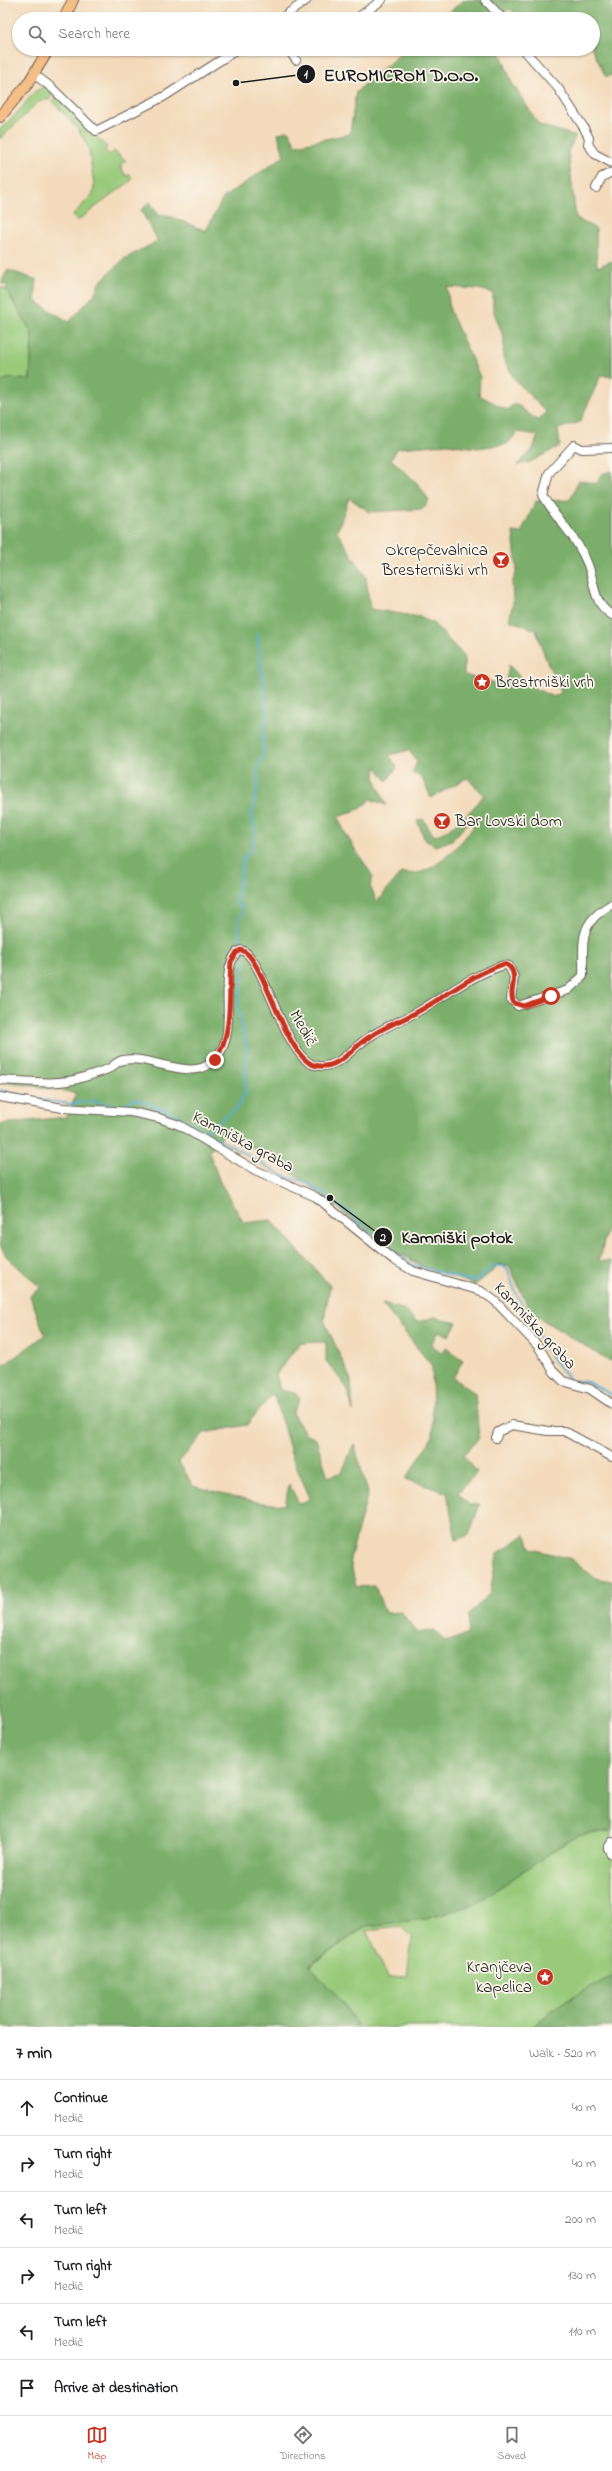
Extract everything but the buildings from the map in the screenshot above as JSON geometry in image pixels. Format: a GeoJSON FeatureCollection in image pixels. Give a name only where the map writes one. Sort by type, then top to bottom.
{"type":"FeatureCollection","features":[{"type":"Feature","properties":{"kind":"main road"},"geometry":{"type":"LineString","coordinates":[[67,12],[73,0]]}},
{"type":"Feature","properties":{"kind":"main road"},"geometry":{"type":"LineString","coordinates":[[0,117],[34,74],[45,56]]}},
{"type":"Feature","properties":{"kind":"street"},"geometry":{"type":"LineString","coordinates":[[290,12],[307,0]]}},
{"type":"Feature","properties":{"kind":"street"},"geometry":{"type":"LineString","coordinates":[[366,12],[382,0]]}},
{"type":"Feature","properties":{"kind":"street"},"geometry":{"type":"LineString","coordinates":[[485,0],[496,12]]}},
{"type":"Feature","properties":{"kind":"street"},"geometry":{"type":"LineString","coordinates":[[34,74],[52,88],[96,131],[165,96],[227,56]]}},
{"type":"Feature","properties":{"kind":"street"},"geometry":{"type":"LineString","coordinates":[[293,56],[296,60]]}},
{"type":"Feature","properties":{"kind":"street"},"geometry":{"type":"LineString","coordinates":[[529,56],[558,88],[584,128],[588,138],[588,144],[595,154],[612,163]]}},
{"type":"Feature","properties":{"kind":"street"},"geometry":{"type":"LineString","coordinates":[[596,188],[602,177],[612,172]]}},
{"type":"Feature","properties":{"kind":"street"},"geometry":{"type":"LineString","coordinates":[[612,448],[582,449],[574,445],[549,473],[543,495],[553,512],[578,543],[588,565],[597,601],[604,611],[612,615]]}},
{"type":"Feature","properties":{"kind":"street","name":"Medič"},"geometry":{"type":"LineString","coordinates":[[0,1080],[65,1082],[109,1068],[121,1060],[135,1059],[170,1069],[199,1069],[215,1060],[223,1049],[227,1033],[231,962],[237,952],[241,950],[248,953],[254,961],[276,1012],[300,1055],[313,1065],[332,1064],[343,1058],[371,1035],[420,1010],[463,982],[504,964],[509,966],[514,973],[511,999],[518,1006],[524,1006],[568,990],[577,984],[583,976],[582,946],[587,926],[598,913],[612,904]]}},
{"type":"Feature","properties":{"kind":"street","name":"Kamniška graba"},"geometry":{"type":"LineString","coordinates":[[0,1097],[63,1108],[131,1112],[159,1118],[179,1125],[256,1170],[316,1197],[394,1260],[413,1271],[481,1290],[496,1301],[538,1346],[554,1372],[563,1381],[590,1389],[612,1404]]}},
{"type":"Feature","properties":{"kind":"street"},"geometry":{"type":"LineString","coordinates":[[496,1438],[498,1432],[512,1425],[548,1431],[564,1431],[612,1457]]}},
{"type":"Feature","properties":{"kind":"street"},"geometry":{"type":"LineString","coordinates":[[611,1854],[608,1848],[612,1842]]}},
{"type":"Feature","properties":{"kind":"green space"},"geometry":{"type":"Polygon","coordinates":[[[464,0],[612,0],[612,75],[606,77],[596,56],[600,56],[600,12],[514,12],[510,9],[504,12],[449,12],[464,0]]]}},
{"type":"Feature","properties":{"kind":"green space"},"geometry":{"type":"Polygon","coordinates":[[[398,56],[502,56],[512,83],[539,125],[576,136],[568,151],[576,218],[596,229],[597,267],[612,261],[612,377],[601,375],[580,422],[558,429],[560,446],[530,462],[517,465],[533,449],[538,435],[518,432],[507,444],[477,448],[448,444],[398,448],[391,459],[418,484],[429,500],[423,509],[370,512],[349,498],[337,532],[366,577],[370,609],[420,617],[433,623],[464,656],[464,675],[495,683],[506,682],[509,665],[526,684],[553,697],[561,693],[545,657],[536,630],[509,620],[513,603],[512,582],[517,571],[513,532],[521,533],[536,501],[570,500],[579,480],[597,484],[601,474],[612,471],[612,1224],[609,1222],[599,1261],[612,1261],[612,1360],[609,1361],[530,1312],[510,1267],[499,1264],[475,1285],[422,1266],[387,1247],[297,1176],[227,1131],[209,1152],[220,1182],[244,1223],[271,1220],[330,1286],[324,1320],[351,1380],[353,1412],[347,1388],[326,1361],[326,1342],[300,1343],[276,1374],[280,1390],[295,1393],[300,1399],[292,1413],[305,1433],[316,1439],[328,1477],[342,1472],[354,1444],[368,1493],[350,1559],[356,1587],[375,1586],[385,1613],[401,1612],[418,1633],[435,1630],[445,1642],[468,1634],[469,1614],[490,1593],[497,1555],[525,1534],[532,1549],[572,1559],[595,1578],[612,1581],[612,1831],[577,1835],[475,1904],[426,1919],[366,1926],[309,1966],[344,2003],[357,2027],[0,2027],[0,1368],[45,1335],[30,1296],[41,1288],[7,1257],[0,1246],[0,1124],[67,1117],[76,1093],[0,1081],[0,382],[10,378],[30,380],[32,333],[6,289],[8,286],[1,283],[8,270],[37,280],[35,301],[69,322],[94,295],[99,283],[124,259],[158,241],[141,210],[150,202],[158,215],[172,217],[206,231],[223,198],[284,156],[278,134],[288,130],[296,145],[350,134],[356,92],[398,56]],[[447,287],[450,311],[480,377],[479,395],[507,410],[515,403],[538,421],[546,412],[515,380],[503,358],[504,339],[493,309],[493,293],[479,289],[447,287]],[[409,750],[389,755],[397,767],[387,781],[376,766],[375,779],[386,805],[370,799],[362,808],[338,817],[349,840],[373,877],[370,886],[377,902],[401,873],[417,873],[433,867],[463,840],[474,826],[468,823],[452,840],[436,846],[425,840],[417,821],[423,819],[434,836],[442,833],[468,814],[484,795],[467,778],[431,798],[422,778],[412,773],[417,762],[409,750]],[[273,1393],[247,1425],[204,1433],[179,1462],[193,1486],[262,1503],[285,1505],[289,1484],[300,1505],[310,1498],[293,1459],[273,1393]]]}},
{"type":"Feature","properties":{"kind":"green space"},"geometry":{"type":"Polygon","coordinates":[[[46,86],[54,93],[49,100],[44,99],[37,103],[0,139],[0,129],[17,113],[35,91],[46,86]]]}},
{"type":"Feature","properties":{"kind":"green space"},"geometry":{"type":"Polygon","coordinates":[[[57,96],[107,147],[105,150],[110,155],[114,151],[126,161],[120,166],[126,176],[130,175],[132,180],[77,221],[73,215],[93,194],[94,185],[89,149],[78,129],[52,101],[57,96]]]}},
{"type":"Feature","properties":{"kind":"green space"},"geometry":{"type":"Polygon","coordinates":[[[0,287],[6,289],[32,333],[30,381],[10,378],[0,382],[0,287]]]}},
{"type":"Feature","properties":{"kind":"green space"},"geometry":{"type":"Polygon","coordinates":[[[382,1304],[404,1309],[417,1322],[435,1317],[457,1323],[449,1336],[439,1331],[431,1345],[443,1353],[446,1348],[463,1360],[453,1378],[475,1393],[479,1438],[463,1455],[477,1472],[458,1493],[469,1505],[480,1504],[469,1535],[456,1540],[447,1493],[406,1479],[433,1436],[432,1366],[382,1304]]]}},
{"type":"Feature","properties":{"kind":"green space"},"geometry":{"type":"Polygon","coordinates":[[[612,1831],[612,1976],[562,2002],[532,2027],[357,2027],[344,2003],[309,1967],[366,1926],[426,1919],[475,1904],[577,1835],[612,1831]],[[401,1926],[367,1930],[388,1978],[407,1976],[412,1938],[401,1926]]]}},
{"type":"Feature","properties":{"kind":"green space"},"geometry":{"type":"Polygon","coordinates":[[[612,1976],[612,2027],[532,2027],[562,2002],[612,1976]]]}},
{"type":"Feature","properties":{"kind":"waterway"},"geometry":{"type":"LineString","coordinates":[[239,939],[238,924],[243,909],[236,902],[243,860],[252,848],[255,832],[252,814],[258,783],[257,771],[264,752],[262,742],[267,709],[257,633]]}},
{"type":"Feature","properties":{"kind":"waterway"},"geometry":{"type":"LineString","coordinates":[[205,1132],[236,1109],[245,1094],[247,1049],[238,1007],[245,960]]}},
{"type":"Feature","properties":{"kind":"waterway"},"geometry":{"type":"LineString","coordinates":[[0,1090],[43,1100],[71,1104],[92,1101],[122,1106],[134,1099],[143,1101],[180,1117],[284,1176],[308,1183],[349,1213],[387,1247],[413,1265],[466,1280],[476,1280],[493,1266],[503,1266],[508,1270],[515,1291],[547,1352],[570,1380]]}},
{"type":"Feature","properties":{"kind":"waterway"},"geometry":{"type":"LineString","coordinates":[[574,1381],[588,1382],[612,1395]]}},
{"type":"Feature","properties":{"kind":"place","name":"EUROMICROM D.O.O."},"geometry":{"type":"Point","coordinates":[236,83]}},
{"type":"Feature","properties":{"kind":"place","name":"Okrepčevalnica Bresterniški vrh"},"geometry":{"type":"Point","coordinates":[501,560]}},
{"type":"Feature","properties":{"kind":"place","name":"Brestrniški vrh"},"geometry":{"type":"Point","coordinates":[482,682]}},
{"type":"Feature","properties":{"kind":"place","name":"Bar Lovski dom"},"geometry":{"type":"Point","coordinates":[442,821]}},
{"type":"Feature","properties":{"kind":"place","name":"Kamniški potok"},"geometry":{"type":"Point","coordinates":[330,1198]}},
{"type":"Feature","properties":{"kind":"place","name":"Kranjčeva kapelica"},"geometry":{"type":"Point","coordinates":[545,1977]}},
{"type":"Feature","properties":{"kind":"route"},"geometry":{"type":"LineString","coordinates":[[215,1060],[223,1049],[227,1033],[231,962],[233,956],[241,950],[248,953],[254,961],[276,1012],[298,1052],[303,1058],[313,1065],[326,1066],[338,1062],[358,1044],[371,1035],[420,1010],[463,982],[504,964],[509,966],[514,973],[511,999],[518,1006],[524,1006],[542,998],[551,996]]}}]}
